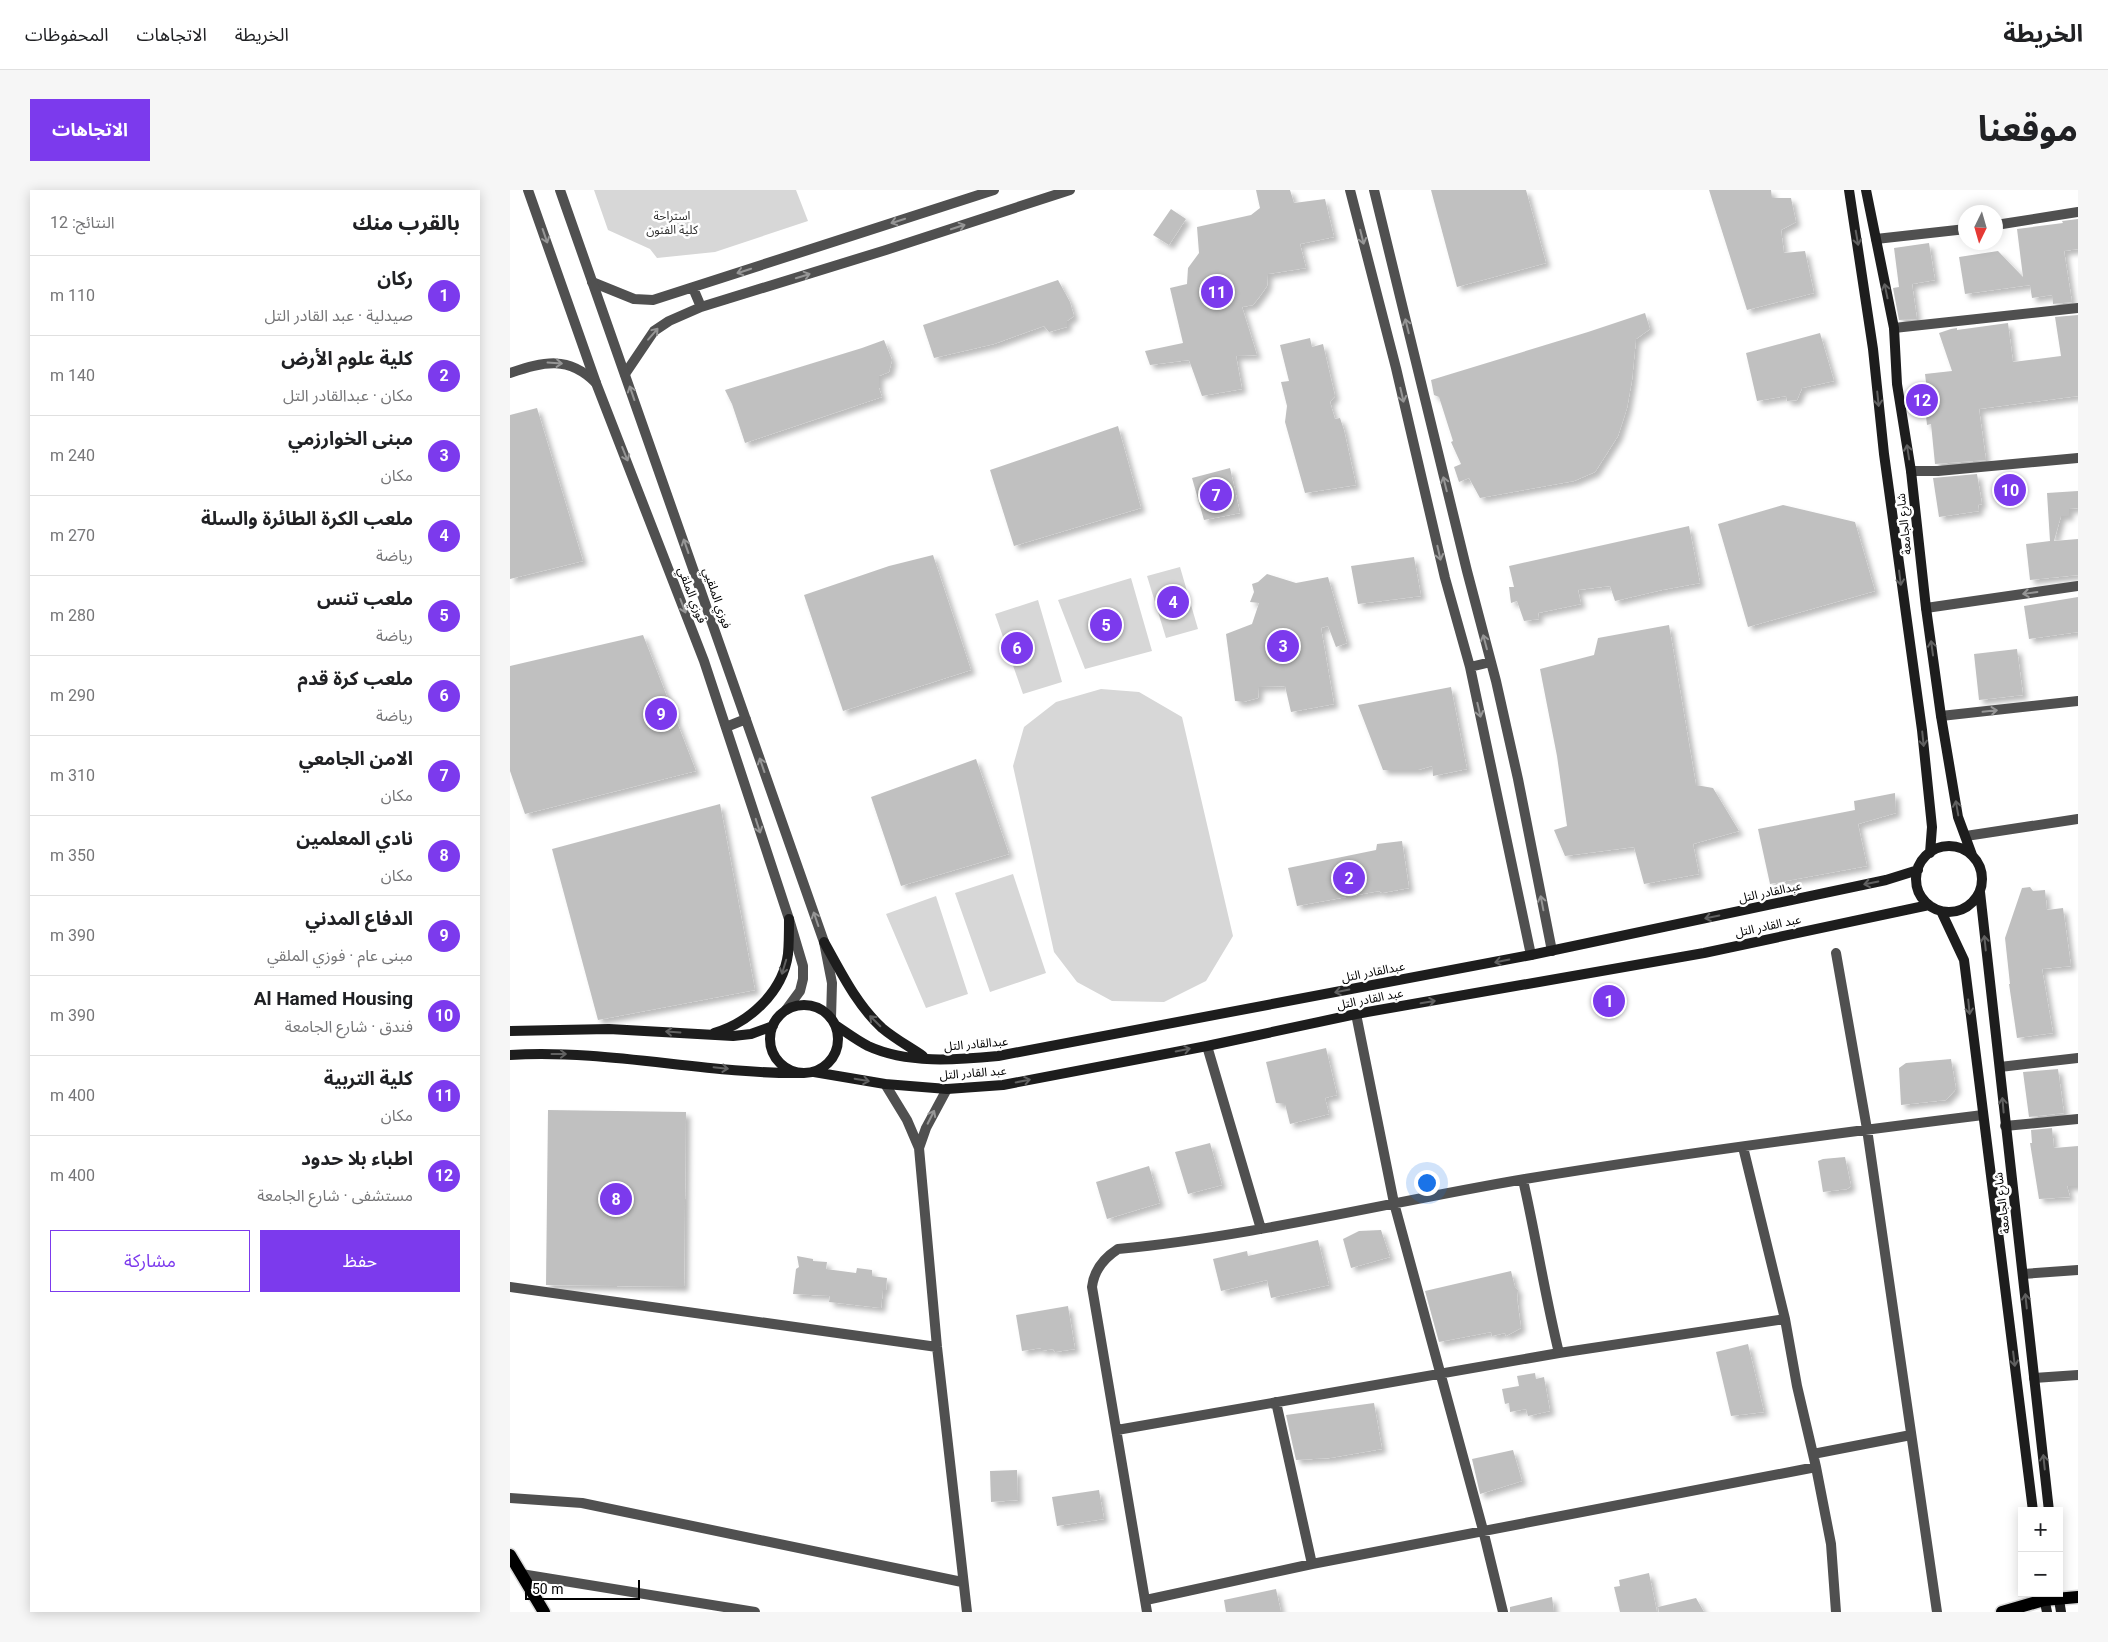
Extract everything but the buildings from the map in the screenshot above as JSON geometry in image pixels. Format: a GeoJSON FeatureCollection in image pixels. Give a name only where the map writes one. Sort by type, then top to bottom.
{"type":"FeatureCollection","features":[{"type":"Feature","properties":{"kind":"main road","name":"شارع الجامعة"},"geometry":{"type":"LineString","coordinates":[[1849,190],[1873,349],[1886,472],[1922,730],[1931,812],[1930,853]]}},
{"type":"Feature","properties":{"kind":"main road","name":"شارع الجامعة"},"geometry":{"type":"LineString","coordinates":[[1866,190],[1894,328],[1897,384],[1911,471],[1926,608],[1941,716],[1958,816],[1972,855]]}},
{"type":"Feature","properties":{"kind":"main road"},"geometry":{"type":"LineString","coordinates":[[1951,846],[1962,849],[1972,855],[1982,872],[1980,892],[1975,900],[1960,910],[1942,911],[1929,905],[1922,898],[1916,879],[1922,860],[1930,853],[1940,848],[1951,846]]}},
{"type":"Feature","properties":{"kind":"main road","name":"عبدالقادر التل"},"geometry":{"type":"LineString","coordinates":[[833,1021],[869,1046],[928,1060],[958,1060],[998,1056],[1552,951],[1886,880],[1918,870]]}},
{"type":"Feature","properties":{"kind":"main road","name":"شارع الجامعة"},"geometry":{"type":"LineString","coordinates":[[1980,892],[2049,1507]]}},
{"type":"Feature","properties":{"kind":"main road","name":"عبد القادر التل"},"geometry":{"type":"LineString","coordinates":[[814,1072],[885,1084],[947,1089],[1003,1085],[1208,1046],[1356,1014],[1704,953],[1929,905]]}},
{"type":"Feature","properties":{"kind":"main road","name":"شارع الجامعة"},"geometry":{"type":"LineString","coordinates":[[1942,911],[1964,960],[2032,1507]]}},
{"type":"Feature","properties":{"kind":"main road"},"geometry":{"type":"LineString","coordinates":[[708,1034],[723,1030],[742,1020],[762,1004],[774,990],[783,973],[788,955],[789,919]]}},
{"type":"Feature","properties":{"kind":"main road"},"geometry":{"type":"LineString","coordinates":[[824,942],[853,994],[870,1016],[883,1029],[928,1060]]}},
{"type":"Feature","properties":{"kind":"main road"},"geometry":{"type":"LineString","coordinates":[[510,1055],[576,1054],[761,1072],[801,1073],[814,1072],[828,1062],[837,1048],[838,1036],[833,1021],[822,1010],[810,1005],[797,1006],[786,1010],[772,1026],[770,1036],[771,1047],[775,1057],[782,1065],[801,1073]]}},
{"type":"Feature","properties":{"kind":"main road"},"geometry":{"type":"LineString","coordinates":[[510,1031],[609,1029],[733,1036],[751,1034],[772,1026]]}},
{"type":"Feature","properties":{"kind":"main road"},"geometry":{"type":"LineString","coordinates":[[510,1555],[544,1612]]}},
{"type":"Feature","properties":{"kind":"main road"},"geometry":{"type":"LineString","coordinates":[[2063,1596],[2078,1597]]}},
{"type":"Feature","properties":{"kind":"main road"},"geometry":{"type":"LineString","coordinates":[[2002,1612],[2045,1602],[2057,1597]]}},
{"type":"Feature","properties":{"kind":"main road"},"geometry":{"type":"LineString","coordinates":[[2059,1597],[2061,1612]]}},
{"type":"Feature","properties":{"kind":"street","name":"فوزي الملقي"},"geometry":{"type":"LineString","coordinates":[[528,190],[596,382],[704,661],[804,966],[804,979],[800,991],[786,1010]]}},
{"type":"Feature","properties":{"kind":"street","name":"فوزي الملقيي"},"geometry":{"type":"LineString","coordinates":[[560,190],[824,942],[832,983],[833,1021]]}},
{"type":"Feature","properties":{"kind":"street"},"geometry":{"type":"LineString","coordinates":[[592,282],[643,301],[653,300],[994,190]]}},
{"type":"Feature","properties":{"kind":"street"},"geometry":{"type":"LineString","coordinates":[[625,374],[654,331],[669,321],[701,307],[886,250],[1052,193],[1070,190]]}},
{"type":"Feature","properties":{"kind":"street"},"geometry":{"type":"LineString","coordinates":[[1350,190],[1396,368],[1445,578],[1470,668],[1531,955]]}},
{"type":"Feature","properties":{"kind":"street"},"geometry":{"type":"LineString","coordinates":[[1374,190],[1464,561],[1491,662],[1518,779],[1552,951]]}},
{"type":"Feature","properties":{"kind":"street"},"geometry":{"type":"LineString","coordinates":[[2003,223],[2078,212]]}},
{"type":"Feature","properties":{"kind":"street"},"geometry":{"type":"LineString","coordinates":[[1876,239],[1958,230]]}},
{"type":"Feature","properties":{"kind":"street"},"geometry":{"type":"LineString","coordinates":[[693,288],[701,307]]}},
{"type":"Feature","properties":{"kind":"street"},"geometry":{"type":"LineString","coordinates":[[1894,328],[2078,308]]}},
{"type":"Feature","properties":{"kind":"street"},"geometry":{"type":"LineString","coordinates":[[510,373],[536,364],[555,362],[582,371],[596,382]]}},
{"type":"Feature","properties":{"kind":"street"},"geometry":{"type":"LineString","coordinates":[[1911,471],[1938,471],[2078,458]]}},
{"type":"Feature","properties":{"kind":"street"},"geometry":{"type":"LineString","coordinates":[[1926,608],[2078,586]]}},
{"type":"Feature","properties":{"kind":"street"},"geometry":{"type":"LineString","coordinates":[[1470,668],[1491,662]]}},
{"type":"Feature","properties":{"kind":"street"},"geometry":{"type":"LineString","coordinates":[[1941,716],[2078,701]]}},
{"type":"Feature","properties":{"kind":"street"},"geometry":{"type":"LineString","coordinates":[[726,728],[746,719]]}},
{"type":"Feature","properties":{"kind":"street"},"geometry":{"type":"LineString","coordinates":[[1966,836],[2078,818]]}},
{"type":"Feature","properties":{"kind":"street"},"geometry":{"type":"LineString","coordinates":[[1836,953],[1867,1130],[1937,1612]]}},
{"type":"Feature","properties":{"kind":"street"},"geometry":{"type":"LineString","coordinates":[[1356,1014],[1394,1203],[1483,1530],[1503,1612]]}},
{"type":"Feature","properties":{"kind":"street"},"geometry":{"type":"LineString","coordinates":[[1208,1046],[1261,1229]]}},
{"type":"Feature","properties":{"kind":"street"},"geometry":{"type":"LineString","coordinates":[[2000,1067],[2078,1058]]}},
{"type":"Feature","properties":{"kind":"street"},"geometry":{"type":"LineString","coordinates":[[885,1084],[907,1120],[920,1148],[937,1347],[962,1582],[967,1612]]}},
{"type":"Feature","properties":{"kind":"street"},"geometry":{"type":"LineString","coordinates":[[920,1148],[926,1128],[947,1089]]}},
{"type":"Feature","properties":{"kind":"street"},"geometry":{"type":"LineString","coordinates":[[1147,1612],[1092,1287],[1093,1278],[1106,1256],[1118,1250],[1261,1229],[1522,1180],[1743,1147],[1982,1115]]}},
{"type":"Feature","properties":{"kind":"street"},"geometry":{"type":"LineString","coordinates":[[2005,1126],[2078,1119]]}},
{"type":"Feature","properties":{"kind":"street"},"geometry":{"type":"LineString","coordinates":[[1743,1147],[1785,1319],[1797,1386],[1816,1467],[1831,1544],[1836,1612]]}},
{"type":"Feature","properties":{"kind":"street"},"geometry":{"type":"LineString","coordinates":[[1522,1180],[1538,1246],[1544,1291],[1559,1353]]}},
{"type":"Feature","properties":{"kind":"street"},"geometry":{"type":"LineString","coordinates":[[2023,1274],[2078,1270]]}},
{"type":"Feature","properties":{"kind":"street"},"geometry":{"type":"LineString","coordinates":[[510,1287],[937,1347]]}},
{"type":"Feature","properties":{"kind":"street"},"geometry":{"type":"LineString","coordinates":[[1117,1430],[1559,1353],[1785,1319]]}},
{"type":"Feature","properties":{"kind":"street"},"geometry":{"type":"LineString","coordinates":[[2034,1378],[2078,1374]]}},
{"type":"Feature","properties":{"kind":"street"},"geometry":{"type":"LineString","coordinates":[[1276,1402],[1312,1564]]}},
{"type":"Feature","properties":{"kind":"street"},"geometry":{"type":"LineString","coordinates":[[1813,1454],[1911,1435]]}},
{"type":"Feature","properties":{"kind":"street"},"geometry":{"type":"LineString","coordinates":[[1146,1600],[1483,1530],[1816,1467]]}},
{"type":"Feature","properties":{"kind":"street"},"geometry":{"type":"LineString","coordinates":[[510,1498],[582,1504],[962,1582]]}},
{"type":"Feature","properties":{"kind":"street"},"geometry":{"type":"LineString","coordinates":[[521,1574],[756,1612]]}},
{"type":"Feature","properties":{"kind":"green space","name":"استراحة كلية الفنون"},"geometry":{"type":"Polygon","coordinates":[[[594,190],[796,190],[808,221],[715,252],[657,258],[650,249],[608,230],[594,190]]]}},
{"type":"Feature","properties":{"kind":"green space"},"geometry":{"type":"Polygon","coordinates":[[[1180,567],[1198,629],[1166,638],[1147,576],[1180,567]]]}},
{"type":"Feature","properties":{"kind":"green space"},"geometry":{"type":"Polygon","coordinates":[[[1131,578],[1152,651],[1085,669],[1058,600],[1131,578]]]}},
{"type":"Feature","properties":{"kind":"green space"},"geometry":{"type":"Polygon","coordinates":[[[1038,600],[1062,682],[1023,694],[995,614],[1038,600]]]}},
{"type":"Feature","properties":{"kind":"green space"},"geometry":{"type":"Polygon","coordinates":[[[1101,689],[1139,692],[1182,717],[1233,936],[1206,981],[1164,1002],[1112,1001],[1077,982],[1054,952],[1013,766],[1024,727],[1056,702],[1101,689]]]}},
{"type":"Feature","properties":{"kind":"green space"},"geometry":{"type":"Polygon","coordinates":[[[1013,874],[1046,973],[990,992],[955,893],[1013,874]]]}},
{"type":"Feature","properties":{"kind":"green space"},"geometry":{"type":"Polygon","coordinates":[[[936,896],[968,994],[926,1008],[886,914],[936,896]]]}},
{"type":"Feature","properties":{"kind":"place","name":"كلية التربية"},"geometry":{"type":"Point","coordinates":[1217,292]}},
{"type":"Feature","properties":{"kind":"place","name":"اطباء بلا حدود"},"geometry":{"type":"Point","coordinates":[1922,400]}},
{"type":"Feature","properties":{"kind":"place","name":"Al Hamed Housing"},"geometry":{"type":"Point","coordinates":[2010,490]}},
{"type":"Feature","properties":{"kind":"place","name":"الامن الجامعي"},"geometry":{"type":"Point","coordinates":[1216,495]}},
{"type":"Feature","properties":{"kind":"place","name":"ملعب الكرة الطائرة والسلة"},"geometry":{"type":"Point","coordinates":[1173,602]}},
{"type":"Feature","properties":{"kind":"place","name":"ملعب تنس"},"geometry":{"type":"Point","coordinates":[1106,625]}},
{"type":"Feature","properties":{"kind":"place","name":"مبنى الخوارزمي"},"geometry":{"type":"Point","coordinates":[1283,646]}},
{"type":"Feature","properties":{"kind":"place","name":"ملعب كرة قدم"},"geometry":{"type":"Point","coordinates":[1017,648]}},
{"type":"Feature","properties":{"kind":"place","name":"الدفاع المدني"},"geometry":{"type":"Point","coordinates":[661,714]}},
{"type":"Feature","properties":{"kind":"place","name":"كلية علوم الأرض"},"geometry":{"type":"Point","coordinates":[1349,878]}},
{"type":"Feature","properties":{"kind":"place","name":"ركان"},"geometry":{"type":"Point","coordinates":[1609,1001]}},
{"type":"Feature","properties":{"kind":"place","name":"نادي المعلمين"},"geometry":{"type":"Point","coordinates":[616,1199]}}]}
